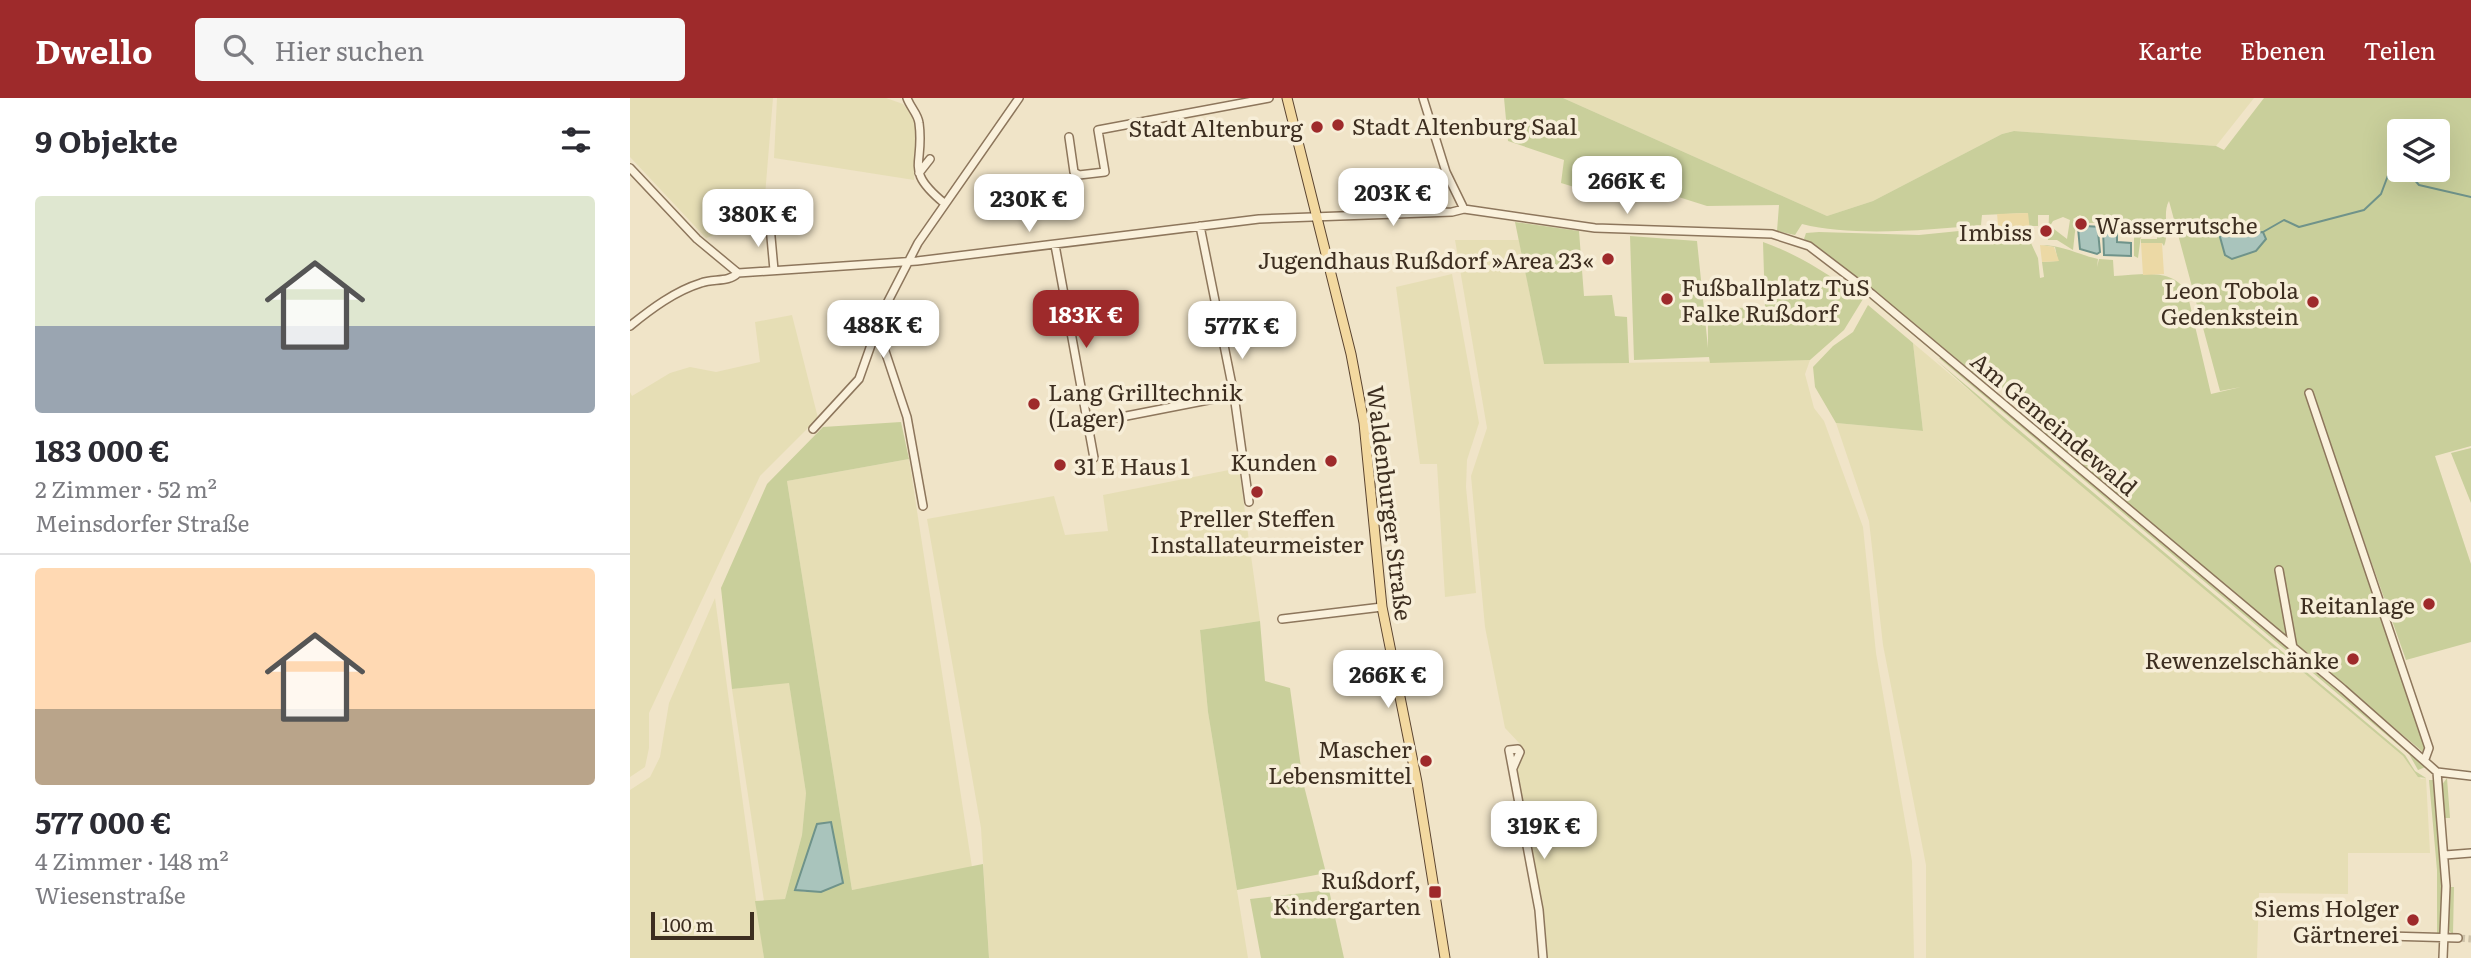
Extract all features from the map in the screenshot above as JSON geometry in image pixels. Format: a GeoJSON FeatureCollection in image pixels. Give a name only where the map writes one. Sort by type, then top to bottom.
{"type":"FeatureCollection","features":[{"type":"Feature","properties":{"kind":"main road","name":"Waldenburger Straße"},"geometry":{"type":"LineString","coordinates":[[1287,98],[1351,354],[1364,423],[1382,607],[1418,782],[1445,958]]}},
{"type":"Feature","properties":{"kind":"street"},"geometry":{"type":"LineString","coordinates":[[908,98],[919,119],[919,173],[927,189],[944,203]]}},
{"type":"Feature","properties":{"kind":"street"},"geometry":{"type":"LineString","coordinates":[[813,429],[859,379],[909,260],[944,203],[1019,98]]}},
{"type":"Feature","properties":{"kind":"street"},"geometry":{"type":"LineString","coordinates":[[1069,137],[1074,173],[1079,175],[1105,172],[1098,130],[1269,98]]}},
{"type":"Feature","properties":{"kind":"street"},"geometry":{"type":"LineString","coordinates":[[1423,98],[1446,172],[1464,209]]}},
{"type":"Feature","properties":{"kind":"street"},"geometry":{"type":"LineString","coordinates":[[919,173],[930,159]]}},
{"type":"Feature","properties":{"kind":"street"},"geometry":{"type":"LineString","coordinates":[[630,168],[697,239],[738,273]]}},
{"type":"Feature","properties":{"kind":"street","name":"Am Gemeindewald"},"geometry":{"type":"LineString","coordinates":[[630,326],[655,306],[702,282],[733,278],[738,273],[909,260],[1200,226],[1464,209],[1595,228],[1751,232],[1786,237],[1809,246],[1872,294],[2425,759],[2437,772]]}},
{"type":"Feature","properties":{"kind":"street"},"geometry":{"type":"LineString","coordinates":[[770,226],[774,270]]}},
{"type":"Feature","properties":{"kind":"street"},"geometry":{"type":"LineString","coordinates":[[1200,226],[1234,395],[1249,502]]}},
{"type":"Feature","properties":{"kind":"street"},"geometry":{"type":"LineString","coordinates":[[1055,245],[1065,317],[1094,458]]}},
{"type":"Feature","properties":{"kind":"street"},"geometry":{"type":"LineString","coordinates":[[1065,317],[1104,310],[1122,311]]}},
{"type":"Feature","properties":{"kind":"street"},"geometry":{"type":"LineString","coordinates":[[878,329],[907,417],[923,506]]}},
{"type":"Feature","properties":{"kind":"street"},"geometry":{"type":"LineString","coordinates":[[2308,393],[2429,748],[2425,759]]}},
{"type":"Feature","properties":{"kind":"street"},"geometry":{"type":"LineString","coordinates":[[1111,419],[1234,395]]}},
{"type":"Feature","properties":{"kind":"street"},"geometry":{"type":"LineString","coordinates":[[2279,569],[2293,649]]}},
{"type":"Feature","properties":{"kind":"street"},"geometry":{"type":"LineString","coordinates":[[1282,619],[1382,607]]}},
{"type":"Feature","properties":{"kind":"street"},"geometry":{"type":"LineString","coordinates":[[1513,768],[1539,910],[1543,958]]}},
{"type":"Feature","properties":{"kind":"street"},"geometry":{"type":"LineString","coordinates":[[2442,958],[2445,855],[2437,772],[2471,776]]}},
{"type":"Feature","properties":{"kind":"street"},"geometry":{"type":"LineString","coordinates":[[2445,855],[2471,853]]}},
{"type":"Feature","properties":{"kind":"street"},"geometry":{"type":"LineString","coordinates":[[2353,935],[2458,938]]}},
{"type":"Feature","properties":{"kind":"shaded area"},"geometry":{"type":"Polygon","coordinates":[[[630,98],[773,98],[763,220],[706,238],[630,157],[630,98]]]}},
{"type":"Feature","properties":{"kind":"shaded area"},"geometry":{"type":"Polygon","coordinates":[[[777,98],[886,98],[903,104],[916,121],[914,180],[774,158],[777,98]]]}},
{"type":"Feature","properties":{"kind":"shaded area"},"geometry":{"type":"Polygon","coordinates":[[[1563,98],[2254,98],[2216,146],[2014,131],[2002,134],[1873,201],[1827,216],[1563,98]]]}},
{"type":"Feature","properties":{"kind":"shaded area"},"geometry":{"type":"Polygon","coordinates":[[[1455,240],[1519,240],[1544,364],[1810,360],[1805,374],[1814,408],[1824,421],[1863,527],[1876,653],[1912,861],[1914,958],[1547,958],[1542,903],[1517,771],[1522,756],[1521,745],[1505,728],[1485,627],[1471,476],[1487,428],[1455,240]]]}},
{"type":"Feature","properties":{"kind":"shaded area"},"geometry":{"type":"Polygon","coordinates":[[[1452,274],[1479,423],[1467,460],[1466,487],[1476,593],[1445,597],[1437,464],[1420,464],[1396,287],[1452,274]]]}},
{"type":"Feature","properties":{"kind":"shaded area"},"geometry":{"type":"Polygon","coordinates":[[[792,315],[818,418],[760,476],[649,713],[649,748],[645,767],[630,777],[630,392],[632,396],[670,373],[690,367],[716,372],[760,362],[755,322],[792,315]]]}},
{"type":"Feature","properties":{"kind":"shaded area"},"geometry":{"type":"Polygon","coordinates":[[[1913,343],[2403,756],[2421,779],[2426,778],[2430,853],[2348,853],[2348,894],[2259,893],[2257,958],[1926,958],[1926,865],[1883,645],[1869,521],[1836,423],[1923,431],[1913,343]]]}},
{"type":"Feature","properties":{"kind":"shaded area"},"geometry":{"type":"Polygon","coordinates":[[[909,459],[972,867],[852,890],[787,481],[909,459]]]}},
{"type":"Feature","properties":{"kind":"shaded area"},"geometry":{"type":"Polygon","coordinates":[[[1239,468],[1260,621],[1200,630],[1208,712],[1248,958],[989,958],[981,828],[927,519],[1054,496],[1065,535],[1108,531],[1103,495],[1239,468]]]}},
{"type":"Feature","properties":{"kind":"shaded area"},"geometry":{"type":"Polygon","coordinates":[[[715,598],[764,958],[630,958],[630,790],[650,777],[660,757],[669,703],[715,598]]]}},
{"type":"Feature","properties":{"kind":"shaded area"},"geometry":{"type":"Polygon","coordinates":[[[789,682],[806,793],[802,835],[785,899],[764,901],[732,689],[789,682]]]}},
{"type":"Feature","properties":{"kind":"green space"},"geometry":{"type":"Polygon","coordinates":[[[1504,98],[1563,98],[1827,216],[1873,201],[2002,134],[2014,131],[2216,146],[2224,150],[2264,98],[2471,98],[2471,446],[2435,456],[2471,564],[2471,642],[2406,660],[2316,405],[2427,748],[2423,752],[2039,431],[2042,426],[1992,378],[1986,383],[1877,293],[1804,239],[1806,233],[1819,232],[1919,235],[1969,230],[1983,239],[1993,240],[1993,236],[2001,242],[2031,243],[2038,258],[2040,278],[2044,277],[2042,262],[2058,261],[2055,247],[2040,245],[2048,245],[2098,259],[2097,267],[2099,259],[2113,260],[2114,276],[2155,274],[2173,279],[2187,292],[2211,394],[2241,387],[2220,391],[2169,201],[2164,246],[2162,243],[2141,243],[2141,239],[2157,239],[2157,229],[2142,228],[2138,258],[2134,256],[2134,237],[2124,233],[2120,222],[2088,223],[2080,215],[2073,219],[2076,223],[2073,250],[2057,240],[2048,240],[2049,215],[2038,215],[2038,226],[2029,226],[2027,213],[1982,215],[1981,225],[1915,230],[1844,230],[1802,224],[1795,235],[1777,231],[1779,205],[1707,206],[1669,194],[1604,196],[1561,183],[1564,160],[1508,141],[1504,98]],[[2063,217],[2053,221],[2050,226],[2067,239],[2070,220],[2063,217]]]}},
{"type":"Feature","properties":{"kind":"green space"},"geometry":{"type":"Polygon","coordinates":[[[1515,222],[1579,231],[1584,296],[1612,295],[1615,316],[1627,317],[1629,363],[1544,364],[1515,222]]]}},
{"type":"Feature","properties":{"kind":"green space"},"geometry":{"type":"Polygon","coordinates":[[[1630,236],[1697,241],[1708,348],[1708,309],[1765,307],[1763,242],[1815,267],[1863,299],[1844,330],[1810,360],[1710,363],[1709,357],[1634,360],[1630,236]]]}},
{"type":"Feature","properties":{"kind":"green space"},"geometry":{"type":"Polygon","coordinates":[[[1870,299],[1936,352],[1936,354],[1870,299]]]}},
{"type":"Feature","properties":{"kind":"green space"},"geometry":{"type":"Polygon","coordinates":[[[1868,305],[1913,343],[1923,431],[1836,423],[1815,387],[1813,367],[1833,346],[1853,332],[1868,305]]]}},
{"type":"Feature","properties":{"kind":"green space"},"geometry":{"type":"Polygon","coordinates":[[[1942,357],[2428,766],[2418,770],[2409,754],[1939,358],[1942,357]]]}},
{"type":"Feature","properties":{"kind":"green space"},"geometry":{"type":"Polygon","coordinates":[[[1936,360],[2405,755],[2415,771],[2426,778],[2418,777],[2403,756],[2005,422],[1936,360]]]}},
{"type":"Feature","properties":{"kind":"green space"},"geometry":{"type":"Polygon","coordinates":[[[901,422],[909,459],[787,481],[852,890],[983,864],[989,958],[764,958],[755,901],[785,899],[802,835],[806,793],[789,683],[732,689],[721,588],[767,484],[823,427],[901,422]],[[831,823],[817,824],[796,890],[806,892],[831,823]]]}},
{"type":"Feature","properties":{"kind":"green space"},"geometry":{"type":"Polygon","coordinates":[[[2471,448],[2471,503],[2451,453],[2471,448]]]}},
{"type":"Feature","properties":{"kind":"green space"},"geometry":{"type":"Polygon","coordinates":[[[1260,621],[1265,681],[1290,688],[1303,782],[1326,873],[1237,890],[1208,712],[1200,630],[1260,621]]]}},
{"type":"Feature","properties":{"kind":"green space"},"geometry":{"type":"Polygon","coordinates":[[[2447,778],[2450,818],[2445,818],[2441,786],[2447,778]]]}},
{"type":"Feature","properties":{"kind":"green space"},"geometry":{"type":"Polygon","coordinates":[[[2429,780],[2433,780],[2435,786],[2442,883],[2440,933],[2437,933],[2437,870],[2429,780]]]}},
{"type":"Feature","properties":{"kind":"green space"},"geometry":{"type":"Polygon","coordinates":[[[2449,887],[2454,887],[2453,934],[2448,930],[2449,887]]]}},
{"type":"Feature","properties":{"kind":"green space"},"geometry":{"type":"Polygon","coordinates":[[[1329,890],[1344,958],[1261,958],[1250,899],[1329,890]]]}},
{"type":"Feature","properties":{"kind":"sand"},"geometry":{"type":"Polygon","coordinates":[[[2028,213],[2030,231],[2026,235],[1999,234],[1997,214],[2028,213]]]}},
{"type":"Feature","properties":{"kind":"sand"},"geometry":{"type":"Polygon","coordinates":[[[2141,243],[2162,243],[2164,274],[2143,275],[2141,243]]]}},
{"type":"Feature","properties":{"kind":"sand"},"geometry":{"type":"Polygon","coordinates":[[[2040,245],[2054,247],[2059,261],[2042,262],[2040,245]]]}},
{"type":"Feature","properties":{"kind":"water"},"geometry":{"type":"Polygon","coordinates":[[[2078,228],[2117,228],[2117,242],[2131,243],[2131,256],[2104,255],[2103,230],[2098,231],[2100,252],[2097,254],[2080,249],[2078,228]]]}},
{"type":"Feature","properties":{"kind":"water"},"geometry":{"type":"Polygon","coordinates":[[[2228,229],[2233,233],[2263,232],[2266,239],[2256,251],[2232,259],[2225,255],[2220,237],[2228,229]]]}},
{"type":"Feature","properties":{"kind":"water"},"geometry":{"type":"Polygon","coordinates":[[[831,822],[843,883],[821,892],[795,890],[817,824],[831,822]]]}},
{"type":"Feature","properties":{"kind":"waterway"},"geometry":{"type":"LineString","coordinates":[[2263,232],[2284,220],[2299,227],[2364,210],[2381,194],[2387,178]]}},
{"type":"Feature","properties":{"kind":"waterway"},"geometry":{"type":"LineString","coordinates":[[2416,182],[2419,185],[2471,197]]}},
{"type":"Feature","properties":{"kind":"tunnel"},"geometry":{"type":"LineString","coordinates":[[2458,938],[2471,939]]}},
{"type":"Feature","properties":{"kind":"place","name":"Stadt Altenburg Saal"},"geometry":{"type":"Point","coordinates":[1338,125]}},
{"type":"Feature","properties":{"kind":"place","name":"Stadt Altenburg"},"geometry":{"type":"Point","coordinates":[1317,127]}},
{"type":"Feature","properties":{"kind":"place","name":"Wasserrutsche"},"geometry":{"type":"Point","coordinates":[2081,224]}},
{"type":"Feature","properties":{"kind":"place","name":"Imbiss"},"geometry":{"type":"Point","coordinates":[2046,231]}},
{"type":"Feature","properties":{"kind":"place","name":"Jugendhaus Rußdorf »Area 23«"},"geometry":{"type":"Point","coordinates":[1608,259]}},
{"type":"Feature","properties":{"kind":"place","name":"Fußballplatz TuS Falke Rußdorf"},"geometry":{"type":"Point","coordinates":[1667,299]}},
{"type":"Feature","properties":{"kind":"place","name":"Leon Tobola Gedenkstein"},"geometry":{"type":"Point","coordinates":[2313,302]}},
{"type":"Feature","properties":{"kind":"place","name":"Lang Grilltechnik (Lager)"},"geometry":{"type":"Point","coordinates":[1034,404]}},
{"type":"Feature","properties":{"kind":"place","name":"Kunden"},"geometry":{"type":"Point","coordinates":[1331,461]}},
{"type":"Feature","properties":{"kind":"place","name":"31 E Haus 1"},"geometry":{"type":"Point","coordinates":[1060,465]}},
{"type":"Feature","properties":{"kind":"place","name":"Preller Steffen Installateurmeister"},"geometry":{"type":"Point","coordinates":[1257,492]}},
{"type":"Feature","properties":{"kind":"place","name":"Reitanlage"},"geometry":{"type":"Point","coordinates":[2429,604]}},
{"type":"Feature","properties":{"kind":"place","name":"Rewenzelschänke"},"geometry":{"type":"Point","coordinates":[2353,659]}},
{"type":"Feature","properties":{"kind":"place","name":"Mascher Lebensmittel"},"geometry":{"type":"Point","coordinates":[1426,761]}},
{"type":"Feature","properties":{"kind":"place","name":"Rußdorf, Kindergarten"},"geometry":{"type":"Point","coordinates":[1435,892]}},
{"type":"Feature","properties":{"kind":"place","name":"Siems Holger Gärtnerei"},"geometry":{"type":"Point","coordinates":[2413,920]}}]}
